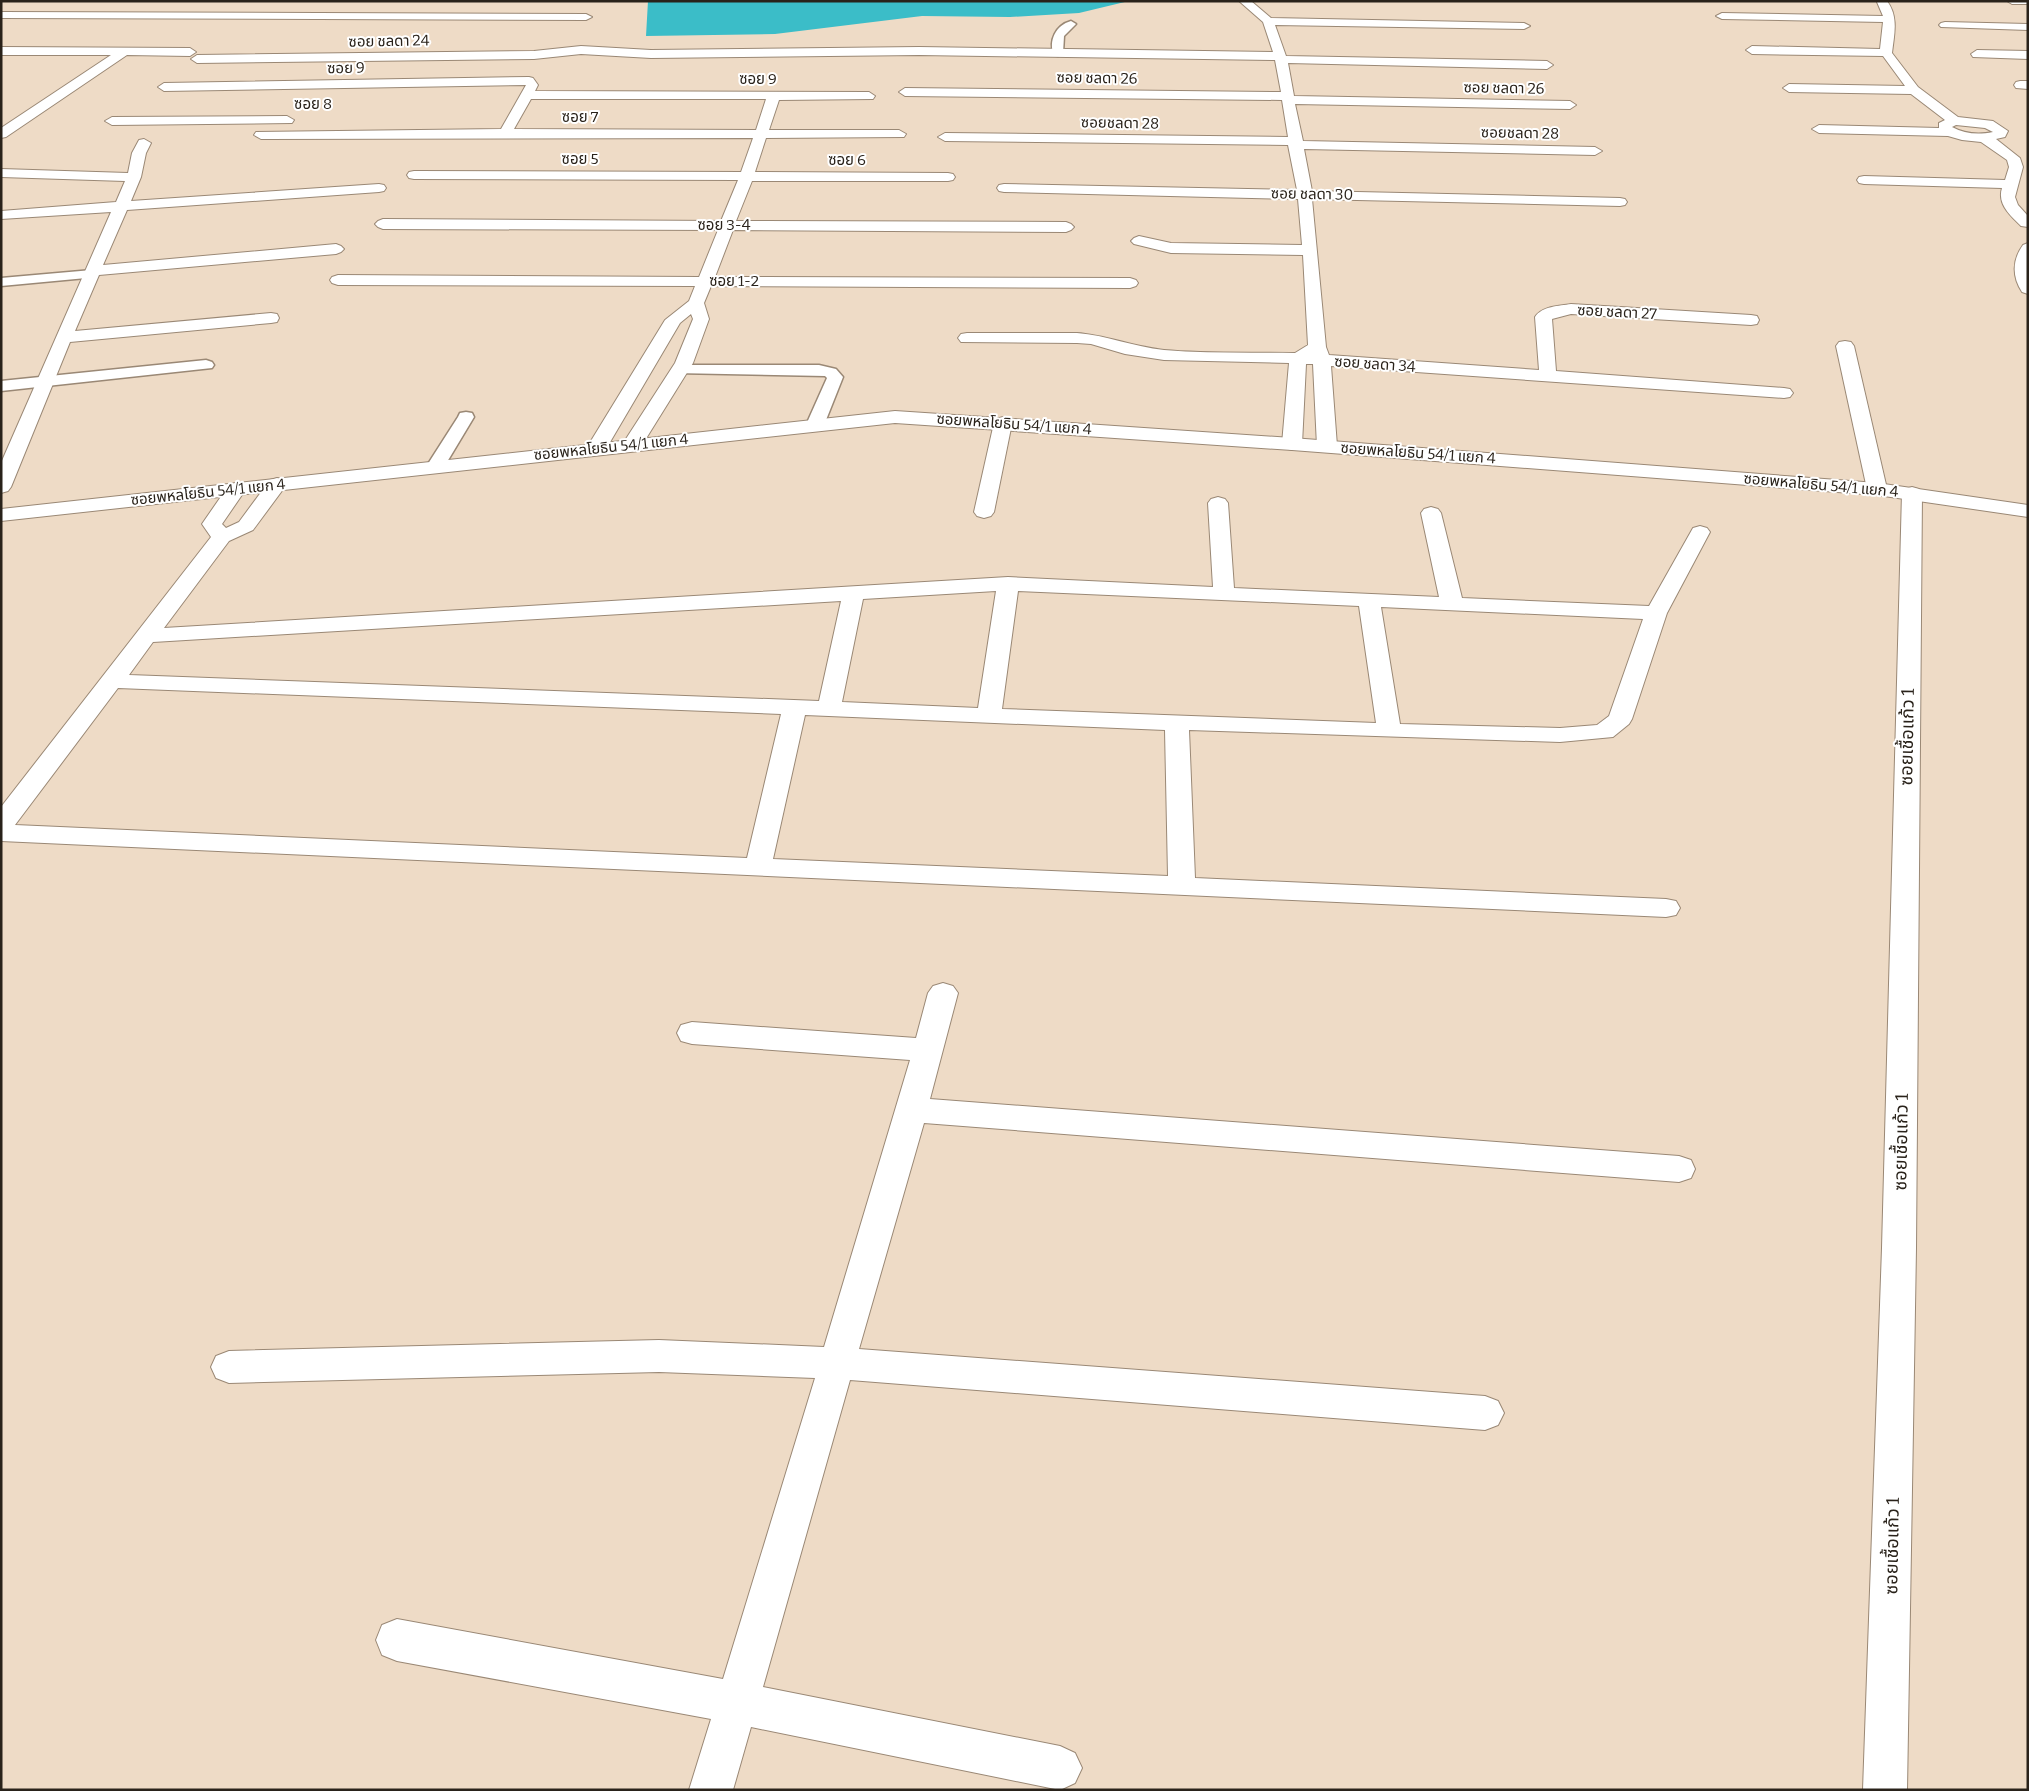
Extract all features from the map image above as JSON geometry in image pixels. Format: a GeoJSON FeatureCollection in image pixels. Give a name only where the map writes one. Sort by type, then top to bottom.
{"type":"FeatureCollection","features":[{"type":"Feature","properties":{"kind":"street"},"geometry":{"type":"LineString","coordinates":[[1244,1],[1268,21],[1280,57],[1288,98],[1304,194],[1327,446]]}},
{"type":"Feature","properties":{"kind":"street"},"geometry":{"type":"LineString","coordinates":[[1881,1],[1888,8],[1886,53],[1914,90],[1953,127]]}},
{"type":"Feature","properties":{"kind":"street"},"geometry":{"type":"LineString","coordinates":[[2012,1],[2027,2]]}},
{"type":"Feature","properties":{"kind":"street"},"geometry":{"type":"LineString","coordinates":[[1,15],[589,13],[579,27]]}},
{"type":"Feature","properties":{"kind":"street"},"geometry":{"type":"LineString","coordinates":[[1722,16],[1889,19]]}},
{"type":"Feature","properties":{"kind":"street"},"geometry":{"type":"LineString","coordinates":[[1268,21],[1524,26]]}},
{"type":"Feature","properties":{"kind":"street"},"geometry":{"type":"LineString","coordinates":[[1945,25],[2028,27]]}},
{"type":"Feature","properties":{"kind":"street"},"geometry":{"type":"LineString","coordinates":[[570,38],[581,50]]}},
{"type":"Feature","properties":{"kind":"street","name":"ซอย ชลดา 24"},"geometry":{"type":"LineString","coordinates":[[1,51],[124,52],[194,56],[534,55],[581,50],[651,54],[1058,53],[1280,57],[1546,66]]}},
{"type":"Feature","properties":{"kind":"street"},"geometry":{"type":"LineString","coordinates":[[1752,50],[1886,53]]}},
{"type":"Feature","properties":{"kind":"street"},"geometry":{"type":"LineString","coordinates":[[1,134],[124,52]]}},
{"type":"Feature","properties":{"kind":"street"},"geometry":{"type":"LineString","coordinates":[[1977,54],[2028,55]]}},
{"type":"Feature","properties":{"kind":"street","name":"ซอย 9"},"geometry":{"type":"LineString","coordinates":[[164,87],[529,81],[532,84],[528,95],[869,96]]}},
{"type":"Feature","properties":{"kind":"street"},"geometry":{"type":"LineString","coordinates":[[236,97],[250,86]]}},
{"type":"Feature","properties":{"kind":"street"},"geometry":{"type":"LineString","coordinates":[[1789,88],[1914,90]]}},
{"type":"Feature","properties":{"kind":"street","name":"ซอย ชลดา 26"},"geometry":{"type":"LineString","coordinates":[[905,92],[1570,105]]}},
{"type":"Feature","properties":{"kind":"street"},"geometry":{"type":"LineString","coordinates":[[505,133],[528,95]]}},
{"type":"Feature","properties":{"kind":"street"},"geometry":{"type":"LineString","coordinates":[[596,449],[673,320],[696,302],[747,176],[774,95]]}},
{"type":"Feature","properties":{"kind":"street"},"geometry":{"type":"LineString","coordinates":[[208,120],[222,109]]}},
{"type":"Feature","properties":{"kind":"street"},"geometry":{"type":"LineString","coordinates":[[494,119],[514,119]]}},
{"type":"Feature","properties":{"kind":"street","name":"ซอย 8"},"geometry":{"type":"LineString","coordinates":[[112,121],[297,120]]}},
{"type":"Feature","properties":{"kind":"street"},"geometry":{"type":"LineString","coordinates":[[1819,129],[1953,127],[1985,138],[2013,158],[2016,167],[2006,196],[2008,205],[2022,230]]}},
{"type":"Feature","properties":{"kind":"street","name":"ซอย 7"},"geometry":{"type":"LineString","coordinates":[[261,135],[505,133],[899,134]]}},
{"type":"Feature","properties":{"kind":"street","name":"ซอยชลดา 28"},"geometry":{"type":"LineString","coordinates":[[945,137],[1294,143],[1595,151]]}},
{"type":"Feature","properties":{"kind":"street"},"geometry":{"type":"LineString","coordinates":[[1,487],[44,382],[134,177],[139,153],[144,144]]}},
{"type":"Feature","properties":{"kind":"street"},"geometry":{"type":"LineString","coordinates":[[1,173],[134,177]]}},
{"type":"Feature","properties":{"kind":"street","name":"ซอย 5"},"geometry":{"type":"LineString","coordinates":[[414,175],[747,176]]}},
{"type":"Feature","properties":{"kind":"street","name":"ซอย 6"},"geometry":{"type":"LineString","coordinates":[[747,176],[948,177]]}},
{"type":"Feature","properties":{"kind":"street"},"geometry":{"type":"LineString","coordinates":[[1864,180],[2010,184]]}},
{"type":"Feature","properties":{"kind":"street"},"geometry":{"type":"LineString","coordinates":[[1,215],[379,188]]}},
{"type":"Feature","properties":{"kind":"street","name":"ซอย ชลดา 30"},"geometry":{"type":"LineString","coordinates":[[1004,188],[1620,202]]}},
{"type":"Feature","properties":{"kind":"street","name":"ซอย 3-4"},"geometry":{"type":"LineString","coordinates":[[383,224],[1066,227]]}},
{"type":"Feature","properties":{"kind":"street"},"geometry":{"type":"LineString","coordinates":[[1139,241],[1171,248],[1310,250]]}},
{"type":"Feature","properties":{"kind":"street"},"geometry":{"type":"LineString","coordinates":[[2028,248],[2021,262],[2022,274],[2028,289]]}},
{"type":"Feature","properties":{"kind":"street"},"geometry":{"type":"LineString","coordinates":[[93,272],[336,249]]}},
{"type":"Feature","properties":{"kind":"street","name":"ซอย 1-2"},"geometry":{"type":"LineString","coordinates":[[338,280],[1130,282]]}},
{"type":"Feature","properties":{"kind":"street"},"geometry":{"type":"LineString","coordinates":[[632,445],[680,370],[702,319],[696,302]]}},
{"type":"Feature","properties":{"kind":"street","name":"ซอย ชลดา 27"},"geometry":{"type":"LineString","coordinates":[[1548,376],[1543,318],[1553,312],[1571,309],[1751,320]]}},
{"type":"Feature","properties":{"kind":"street"},"geometry":{"type":"LineString","coordinates":[[64,337],[271,318]]}},
{"type":"Feature","properties":{"kind":"street"},"geometry":{"type":"LineString","coordinates":[[967,338],[1092,339],[1125,349],[1164,355],[1298,358],[1319,353]]}},
{"type":"Feature","properties":{"kind":"street"},"geometry":{"type":"LineString","coordinates":[[1845,346],[1877,489]]}},
{"type":"Feature","properties":{"kind":"street","name":"ซอย ชลดา 34"},"geometry":{"type":"LineString","coordinates":[[1319,353],[1548,376],[1784,392]]}},
{"type":"Feature","properties":{"kind":"street"},"geometry":{"type":"LineString","coordinates":[[1292,444],[1298,358]]}},
{"type":"Feature","properties":{"kind":"street","name":"ซอยพหลโยธิน 54/1 แยก 4"},"geometry":{"type":"LineString","coordinates":[[1,515],[895,417],[1327,446],[1877,489],[2028,511]]}},
{"type":"Feature","properties":{"kind":"street"},"geometry":{"type":"LineString","coordinates":[[984,512],[1003,423]]}},
{"type":"Feature","properties":{"kind":"street"},"geometry":{"type":"LineString","coordinates":[[1,825],[222,537],[246,526],[277,484]]}},
{"type":"Feature","properties":{"kind":"street"},"geometry":{"type":"LineString","coordinates":[[222,537],[212,524],[236,488]]}},
{"type":"Feature","properties":{"kind":"street","name":"ซอยเชื้อแก้ว 1"},"geometry":{"type":"LineString","coordinates":[[1886,1790],[1899,1248],[1912,493]]}},
{"type":"Feature","properties":{"kind":"street"},"geometry":{"type":"LineString","coordinates":[[1218,503],[1224,594]]}},
{"type":"Feature","properties":{"kind":"street"},"geometry":{"type":"LineString","coordinates":[[1431,513],[1452,604]]}},
{"type":"Feature","properties":{"kind":"street"},"geometry":{"type":"LineString","coordinates":[[112,681],[1390,731],[1560,734],[1604,732],[1620,719],[1656,613],[1700,532]]}},
{"type":"Feature","properties":{"kind":"street"},"geometry":{"type":"LineString","coordinates":[[146,636],[1008,584],[1656,613]]}},
{"type":"Feature","properties":{"kind":"street"},"geometry":{"type":"LineString","coordinates":[[989,715],[1008,584]]}},
{"type":"Feature","properties":{"kind":"street"},"geometry":{"type":"LineString","coordinates":[[829,709],[853,594]]}},
{"type":"Feature","properties":{"kind":"street"},"geometry":{"type":"LineString","coordinates":[[1369,600],[1390,731]]}},
{"type":"Feature","properties":{"kind":"street"},"geometry":{"type":"LineString","coordinates":[[758,866],[795,708]]}},
{"type":"Feature","properties":{"kind":"street"},"geometry":{"type":"LineString","coordinates":[[1177,722],[1182,886]]}},
{"type":"Feature","properties":{"kind":"street"},"geometry":{"type":"LineString","coordinates":[[1,834],[758,866],[1666,908]]}},
{"type":"Feature","properties":{"kind":"street"},"geometry":{"type":"LineString","coordinates":[[711,1790],[912,1110],[943,993]]}},
{"type":"Feature","properties":{"kind":"street"},"geometry":{"type":"LineString","coordinates":[[692,1033],[929,1050]]}},
{"type":"Feature","properties":{"kind":"street"},"geometry":{"type":"LineString","coordinates":[[912,1110],[1678,1169]]}},
{"type":"Feature","properties":{"kind":"street"},"geometry":{"type":"LineString","coordinates":[[228,1367],[659,1356],[837,1362],[1485,1413]]}},
{"type":"Feature","properties":{"kind":"street"},"geometry":{"type":"LineString","coordinates":[[397,1640],[737,1703],[1060,1768]]}},
{"type":"Feature","properties":{"kind":"lane"},"geometry":{"type":"LineString","coordinates":[[1058,53],[1056,42],[1058,34],[1071,24]]}},
{"type":"Feature","properties":{"kind":"lane"},"geometry":{"type":"LineString","coordinates":[[1,282],[93,272]]}},
{"type":"Feature","properties":{"kind":"lane"},"geometry":{"type":"LineString","coordinates":[[1,386],[206,365]]}},
{"type":"Feature","properties":{"kind":"lane"},"geometry":{"type":"LineString","coordinates":[[680,370],[819,370],[830,372],[835,377],[815,425]]}},
{"type":"Feature","properties":{"kind":"lane"},"geometry":{"type":"LineString","coordinates":[[435,467],[466,417]]}},
{"type":"Feature","properties":{"kind":"water"},"geometry":{"type":"Polygon","coordinates":[[[648,1],[1129,1],[1079,13],[1010,17],[922,16],[775,34],[646,36],[648,1]]]}}]}
